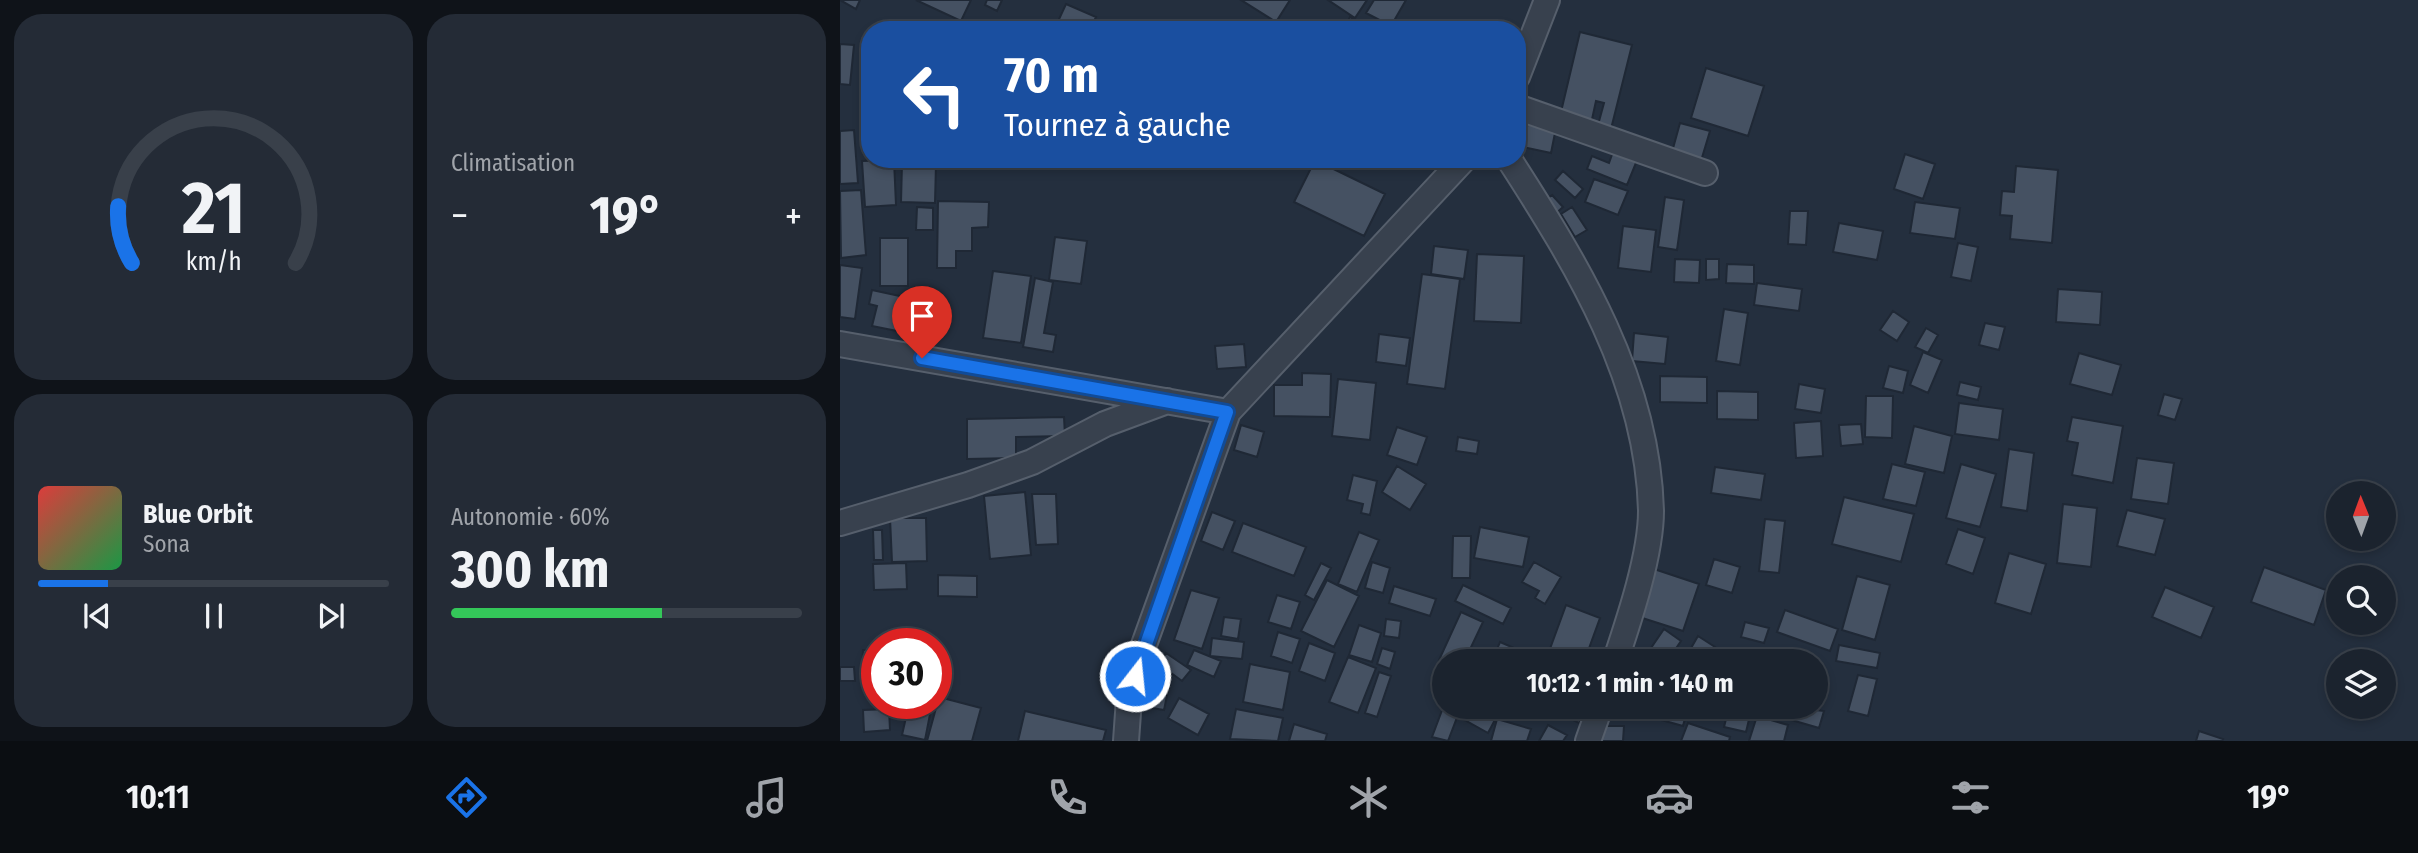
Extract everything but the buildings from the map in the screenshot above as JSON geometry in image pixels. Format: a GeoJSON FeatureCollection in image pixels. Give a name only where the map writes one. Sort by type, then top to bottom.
{"type":"FeatureCollection","features":[{"type":"Feature","properties":{"kind":"street"},"geometry":{"type":"LineString","coordinates":[[1526,54],[1547,0]]}},
{"type":"Feature","properties":{"kind":"street"},"geometry":{"type":"LineString","coordinates":[[1526,110],[1705,173]]}},
{"type":"Feature","properties":{"kind":"street"},"geometry":{"type":"LineString","coordinates":[[1126,741],[1129,699],[1141,653],[1227,412],[1456,168]]}},
{"type":"Feature","properties":{"kind":"street"},"geometry":{"type":"LineString","coordinates":[[1515,168],[1556,233],[1606,326],[1629,387],[1645,451],[1651,513],[1642,569],[1619,649]]}},
{"type":"Feature","properties":{"kind":"street"},"geometry":{"type":"LineString","coordinates":[[840,344],[1227,412]]}},
{"type":"Feature","properties":{"kind":"street"},"geometry":{"type":"LineString","coordinates":[[840,523],[968,485],[1032,462],[1105,424],[1168,401]]}},
{"type":"Feature","properties":{"kind":"street"},"geometry":{"type":"LineString","coordinates":[[1588,741],[1596,719]]}},
{"type":"Feature","properties":{"kind":"route"},"geometry":{"type":"LineString","coordinates":[[922,358],[1227,412],[1135,676]]}}]}
